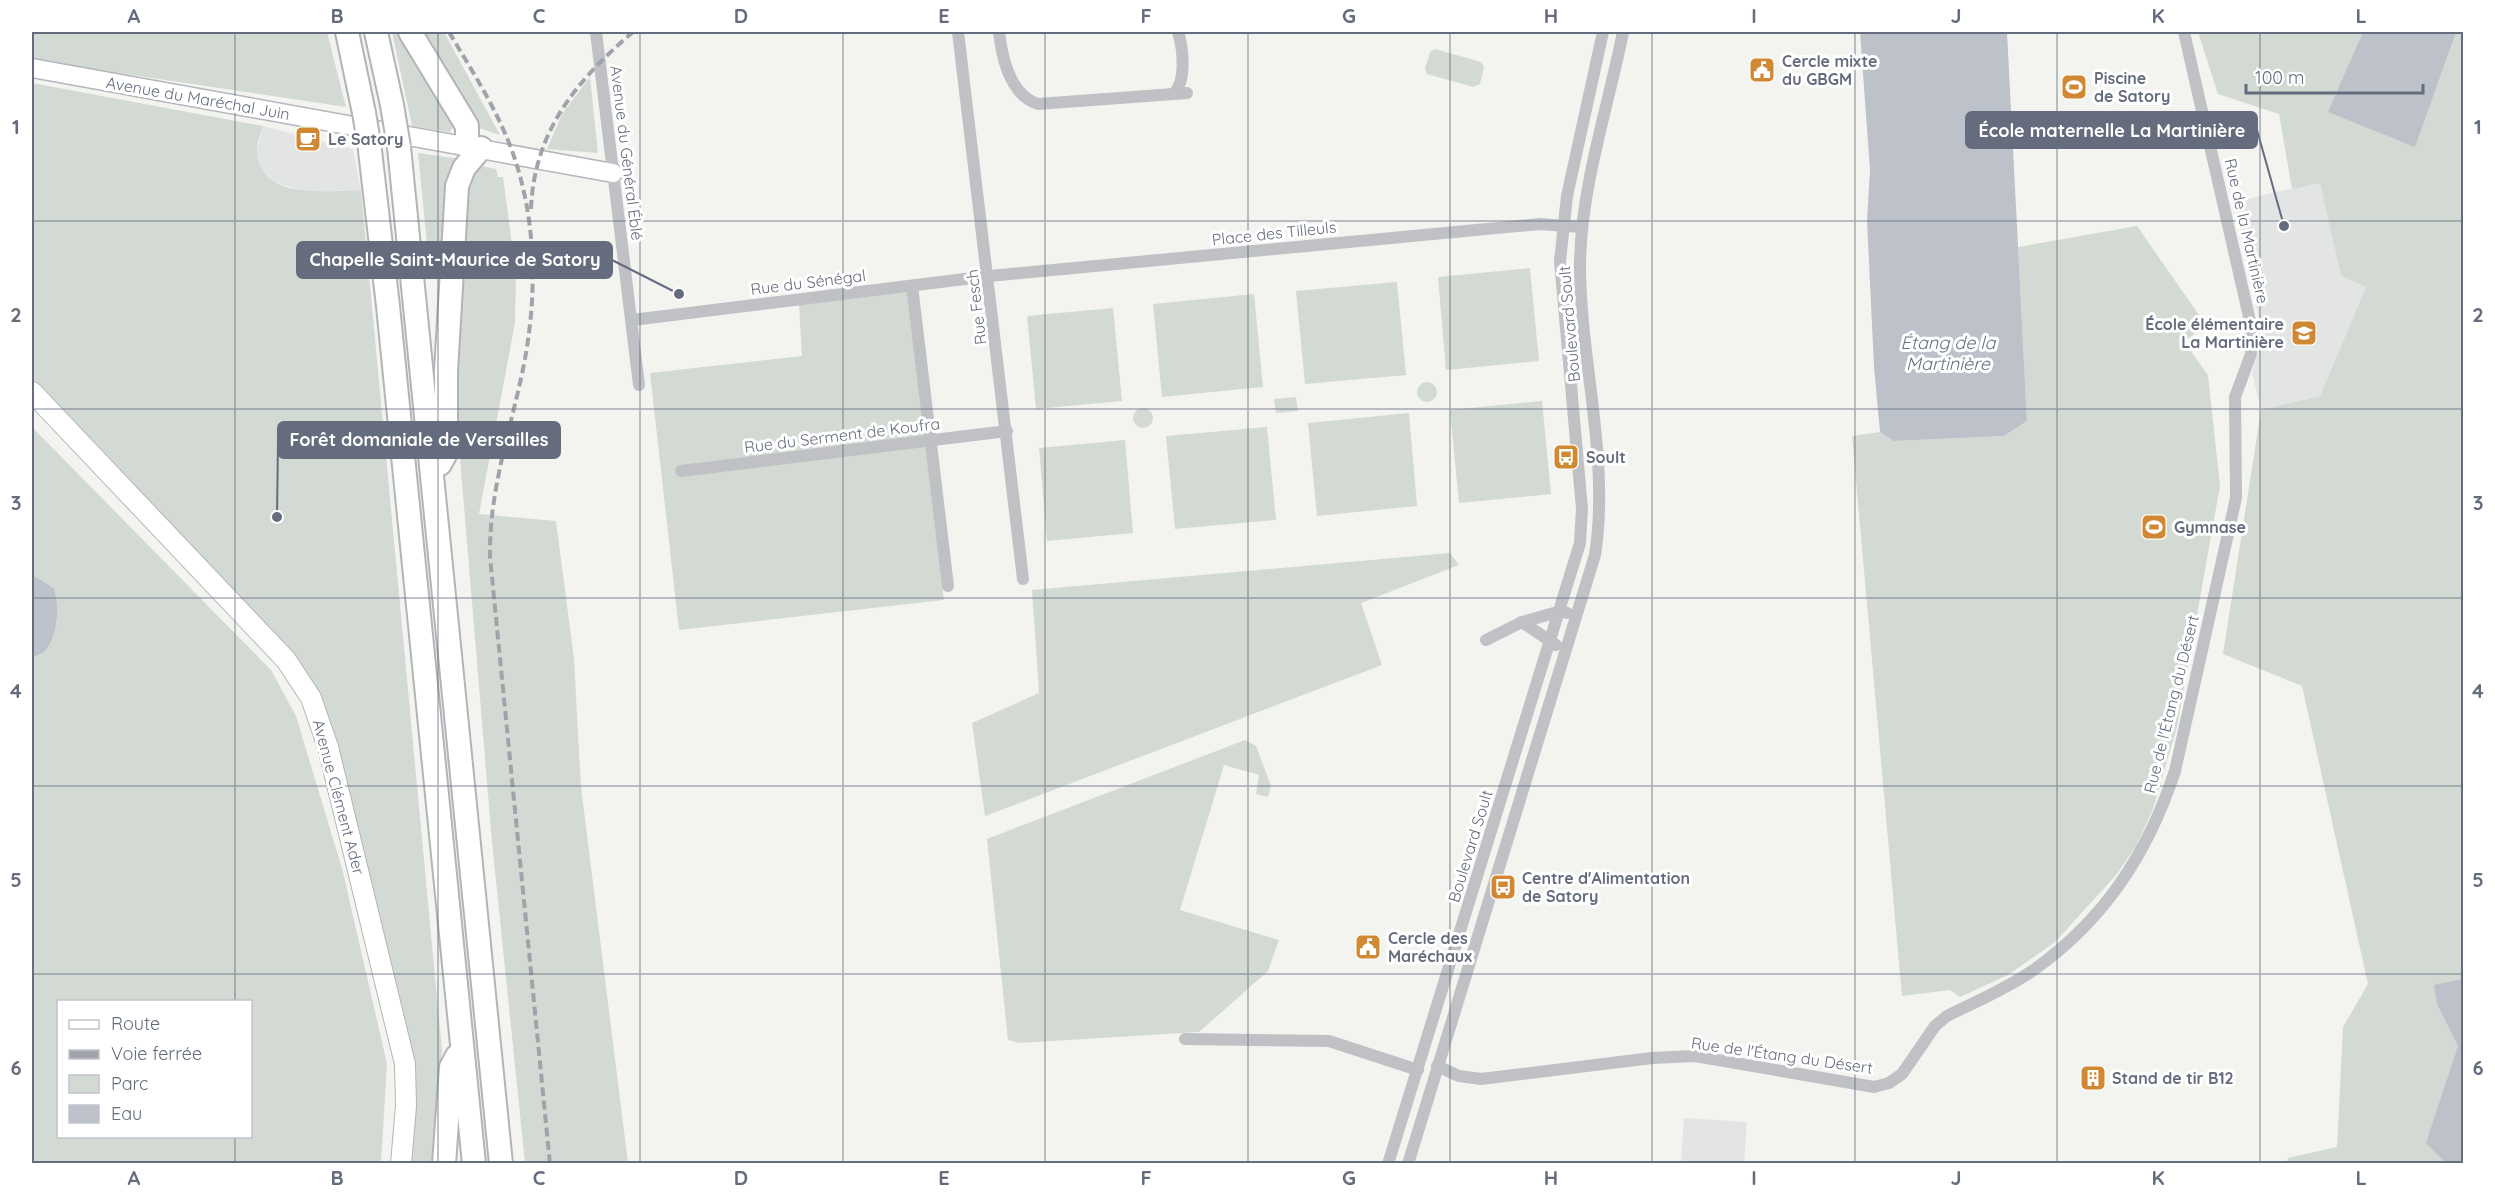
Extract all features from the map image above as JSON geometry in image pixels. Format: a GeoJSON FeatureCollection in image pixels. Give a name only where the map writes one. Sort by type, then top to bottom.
{"type":"FeatureCollection","features":[{"type":"Feature","properties":{"kind":"highway"},"geometry":{"type":"LineString","coordinates":[[347,32],[369,142],[390,318],[474,1164]]}},
{"type":"Feature","properties":{"kind":"highway"},"geometry":{"type":"LineString","coordinates":[[376,32],[399,147],[434,476],[501,1164]]}},
{"type":"Feature","properties":{"kind":"highway"},"geometry":{"type":"LineString","coordinates":[[410,32],[467,126],[474,147],[457,186],[446,371],[446,453],[434,476]]}},
{"type":"Feature","properties":{"kind":"highway"},"geometry":{"type":"LineString","coordinates":[[444,1164],[451,1067],[461,1047]]}},
{"type":"Feature","properties":{"kind":"main road","name":"Avenue Clément Ader"},"geometry":{"type":"LineString","coordinates":[[32,392],[286,660],[311,698],[328,747],[405,1064],[406,1106],[401,1164]]}},
{"type":"Feature","properties":{"kind":"main road","name":"Avenue Clément Ader"},"geometry":{"type":"LineString","coordinates":[[32,405],[279,667],[302,709],[320,756],[377,982],[394,1064],[397,1110],[391,1164]]}},
{"type":"Feature","properties":{"kind":"street","name":"Avenue du Général Éblé"},"geometry":{"type":"LineString","coordinates":[[596,32],[639,385]]}},
{"type":"Feature","properties":{"kind":"street","name":"Rue Fesch"},"geometry":{"type":"LineString","coordinates":[[958,32],[989,276],[1023,579]]}},
{"type":"Feature","properties":{"kind":"street"},"geometry":{"type":"LineString","coordinates":[[999,32],[1000,48],[1016,88],[1029,101],[1038,104],[1187,93]]}},
{"type":"Feature","properties":{"kind":"street"},"geometry":{"type":"LineString","coordinates":[[1173,94],[1180,83],[1182,45],[1178,32]]}},
{"type":"Feature","properties":{"kind":"street","name":"Boulevard Soult"},"geometry":{"type":"LineString","coordinates":[[1388,1164],[1561,612],[1580,543],[1582,509],[1560,261],[1562,225],[1603,32]]}},
{"type":"Feature","properties":{"kind":"street","name":"Boulevard Soult"},"geometry":{"type":"LineString","coordinates":[[1408,1164],[1595,555],[1600,524],[1600,496],[1580,267],[1581,227],[1623,32]]}},
{"type":"Feature","properties":{"kind":"street","name":"Rue de la Martinière"},"geometry":{"type":"LineString","coordinates":[[2184,32],[2250,321],[2251,354],[2247,368]]}},
{"type":"Feature","properties":{"kind":"street","name":"Avenue du Maréchal Juin"},"geometry":{"type":"LineString","coordinates":[[32,68],[614,173]]}},
{"type":"Feature","properties":{"kind":"street","name":"Place des Tilleuls"},"geometry":{"type":"LineString","coordinates":[[989,276],[1529,225],[1581,227]]}},
{"type":"Feature","properties":{"kind":"street","name":"Rue du Sénégal"},"geometry":{"type":"LineString","coordinates":[[632,320],[989,276]]}},
{"type":"Feature","properties":{"kind":"street"},"geometry":{"type":"LineString","coordinates":[[912,286],[948,586]]}},
{"type":"Feature","properties":{"kind":"street"},"geometry":{"type":"LineString","coordinates":[[1566,338],[1586,337]]}},
{"type":"Feature","properties":{"kind":"street","name":"Rue de l'Étang du Désert"},"geometry":{"type":"LineString","coordinates":[[1437,1066],[1459,1076],[1481,1079],[1652,1058],[1695,1056],[1874,1087],[1888,1083],[1902,1074],[1935,1026],[1947,1016],[2029,973],[2051,957],[2092,917],[2126,878],[2161,814],[2175,771],[2236,498],[2235,397],[2247,368]]}},
{"type":"Feature","properties":{"kind":"street","name":"Rue du Serment de Koufra"},"geometry":{"type":"LineString","coordinates":[[681,471],[1007,431]]}},
{"type":"Feature","properties":{"kind":"street"},"geometry":{"type":"LineString","coordinates":[[1486,640],[1522,622],[1561,612],[1577,615]]}},
{"type":"Feature","properties":{"kind":"street"},"geometry":{"type":"LineString","coordinates":[[1522,622],[1562,648],[1568,645]]}},
{"type":"Feature","properties":{"kind":"street"},"geometry":{"type":"LineString","coordinates":[[1185,1040],[1329,1041],[1418,1070]]}},
{"type":"Feature","properties":{"kind":"shaded area"},"geometry":{"type":"Polygon","coordinates":[[[263,126],[353,149],[361,190],[306,192],[270,181],[261,172],[256,152],[263,126]]]}},
{"type":"Feature","properties":{"kind":"shaded area","name":"École élémentaire La Martinière"},"geometry":{"type":"Polygon","coordinates":[[[2320,182],[2341,276],[2366,287],[2320,396],[2261,410],[2252,373],[2261,343],[2260,323],[2234,202],[2320,182]]]}},
{"type":"Feature","properties":{"kind":"shaded area"},"geometry":{"type":"Polygon","coordinates":[[[1684,1118],[1747,1122],[1744,1163],[1681,1163],[1684,1118]]]}},
{"type":"Feature","properties":{"kind":"green space"},"geometry":{"type":"Polygon","coordinates":[[[32,32],[327,32],[346,107],[32,60],[32,32]]]}},
{"type":"Feature","properties":{"kind":"green space"},"geometry":{"type":"Polygon","coordinates":[[[392,32],[404,32],[454,125],[450,132],[412,126],[392,32]]]}},
{"type":"Feature","properties":{"kind":"green space"},"geometry":{"type":"Polygon","coordinates":[[[420,32],[444,32],[500,135],[479,128],[420,32]]]}},
{"type":"Feature","properties":{"kind":"green space"},"geometry":{"type":"Polygon","coordinates":[[[2198,32],[2463,32],[2463,1163],[2286,1163],[2288,1158],[2337,1147],[2343,1027],[2368,984],[2302,686],[2223,654],[2261,410],[2320,396],[2366,287],[2341,276],[2320,183],[2292,189],[2279,114],[2218,94],[2198,32]]]}},
{"type":"Feature","properties":{"kind":"green space"},"geometry":{"type":"Polygon","coordinates":[[[1435,49],[1481,62],[1484,67],[1480,84],[1473,87],[1427,74],[1425,69],[1430,52],[1435,49]]]}},
{"type":"Feature","properties":{"kind":"green space"},"geometry":{"type":"Polygon","coordinates":[[[590,77],[598,153],[547,149],[562,114],[590,77]]]}},
{"type":"Feature","properties":{"kind":"green space"},"geometry":{"type":"Polygon","coordinates":[[[32,83],[263,126],[257,154],[261,169],[270,179],[298,190],[361,190],[442,1051],[433,1163],[408,1163],[406,1055],[318,711],[291,657],[32,378],[32,83]]]}},
{"type":"Feature","properties":{"kind":"green space"},"geometry":{"type":"Polygon","coordinates":[[[418,153],[461,159],[443,267],[428,254],[418,153]]]}},
{"type":"Feature","properties":{"kind":"green space"},"geometry":{"type":"Polygon","coordinates":[[[478,165],[496,169],[498,177],[503,177],[516,275],[515,323],[479,514],[556,521],[574,659],[581,787],[628,1163],[525,1163],[492,842],[454,386],[467,180],[478,165]]]}},
{"type":"Feature","properties":{"kind":"green space"},"geometry":{"type":"Polygon","coordinates":[[[2137,226],[2206,325],[2184,342],[2208,375],[2220,486],[2177,727],[2153,809],[2136,846],[2117,874],[2055,942],[2008,975],[1960,997],[1950,990],[1902,996],[1852,436],[1880,432],[1894,441],[2004,436],[2027,421],[2018,247],[2137,226]]]}},
{"type":"Feature","properties":{"kind":"green space"},"geometry":{"type":"Polygon","coordinates":[[[1530,268],[1539,361],[1446,370],[1438,277],[1530,268]]]}},
{"type":"Feature","properties":{"kind":"green space"},"geometry":{"type":"Polygon","coordinates":[[[1397,282],[1406,375],[1305,384],[1296,291],[1397,282]]]}},
{"type":"Feature","properties":{"kind":"green space"},"geometry":{"type":"Polygon","coordinates":[[[907,292],[944,600],[679,630],[650,373],[802,356],[799,305],[907,292]]]}},
{"type":"Feature","properties":{"kind":"green space"},"geometry":{"type":"Polygon","coordinates":[[[1254,294],[1263,387],[1162,397],[1153,304],[1254,294]]]}},
{"type":"Feature","properties":{"kind":"green space"},"geometry":{"type":"Polygon","coordinates":[[[1113,308],[1122,401],[1036,409],[1027,316],[1113,308]]]}},
{"type":"Feature","properties":{"kind":"green space"},"geometry":{"type":"Polygon","coordinates":[[[1427,382],[1434,385],[1437,392],[1434,399],[1427,402],[1420,399],[1417,392],[1420,385],[1427,382]]]}},
{"type":"Feature","properties":{"kind":"green space"},"geometry":{"type":"Polygon","coordinates":[[[1296,397],[1298,411],[1276,413],[1274,399],[1296,397]]]}},
{"type":"Feature","properties":{"kind":"green space"},"geometry":{"type":"Polygon","coordinates":[[[1542,401],[1551,494],[1459,503],[1450,410],[1542,401]]]}},
{"type":"Feature","properties":{"kind":"green space"},"geometry":{"type":"Polygon","coordinates":[[[1143,408],[1150,411],[1153,418],[1150,425],[1143,428],[1136,425],[1133,418],[1136,411],[1143,408]]]}},
{"type":"Feature","properties":{"kind":"green space"},"geometry":{"type":"Polygon","coordinates":[[[1409,413],[1417,506],[1317,516],[1308,423],[1409,413]]]}},
{"type":"Feature","properties":{"kind":"green space"},"geometry":{"type":"Polygon","coordinates":[[[32,427],[271,670],[296,716],[343,872],[387,1064],[381,1163],[32,1163],[32,658],[44,652],[53,637],[57,611],[54,588],[32,575],[32,427]]]}},
{"type":"Feature","properties":{"kind":"green space"},"geometry":{"type":"Polygon","coordinates":[[[1267,427],[1276,520],[1175,529],[1166,436],[1267,427]]]}},
{"type":"Feature","properties":{"kind":"green space"},"geometry":{"type":"Polygon","coordinates":[[[1125,440],[1133,533],[1047,541],[1039,448],[1125,440]]]}},
{"type":"Feature","properties":{"kind":"green space"},"geometry":{"type":"Polygon","coordinates":[[[1450,553],[1459,565],[1361,603],[1382,665],[985,816],[972,723],[1039,693],[1032,590],[1450,553]]]}},
{"type":"Feature","properties":{"kind":"green space"},"geometry":{"type":"Polygon","coordinates":[[[1245,740],[1256,746],[1271,786],[1268,797],[1256,794],[1259,775],[1224,765],[1180,910],[1279,940],[1268,971],[1199,1032],[1019,1043],[1008,1040],[987,839],[1245,740]]]}},
{"type":"Feature","properties":{"kind":"water","name":"Étang de la Martinière"},"geometry":{"type":"Polygon","coordinates":[[[1860,32],[2007,32],[2027,421],[2004,436],[1894,441],[1880,432],[1874,367],[1867,220],[1870,170],[1860,32]]]}},
{"type":"Feature","properties":{"kind":"water"},"geometry":{"type":"Polygon","coordinates":[[[2363,32],[2456,32],[2415,147],[2328,112],[2363,32]]]}},
{"type":"Feature","properties":{"kind":"water"},"geometry":{"type":"Polygon","coordinates":[[[32,575],[54,588],[57,621],[49,645],[44,652],[32,658],[32,575]]]}},
{"type":"Feature","properties":{"kind":"water"},"geometry":{"type":"Polygon","coordinates":[[[2463,979],[2463,1163],[2446,1163],[2426,1143],[2458,1046],[2437,1004],[2434,985],[2463,979]]]}},
{"type":"Feature","properties":{"kind":"railway"},"geometry":{"type":"LineString","coordinates":[[449,32],[492,106],[515,159],[529,218],[532,248],[533,279],[528,339],[501,462],[493,509],[490,557],[550,1164]]}},
{"type":"Feature","properties":{"kind":"railway"},"geometry":{"type":"LineString","coordinates":[[531,209],[540,155],[562,109],[594,69],[633,32]]}},
{"type":"Feature","properties":{"kind":"place","name":"Cercle mixte du GBGM"},"geometry":{"type":"Point","coordinates":[1762,70]}},
{"type":"Feature","properties":{"kind":"place","name":"Piscine de Satory"},"geometry":{"type":"Point","coordinates":[2074,87]}},
{"type":"Feature","properties":{"kind":"place","name":"Le Satory"},"geometry":{"type":"Point","coordinates":[308,139]}},
{"type":"Feature","properties":{"kind":"place","name":"École maternelle La Martinière"},"geometry":{"type":"Point","coordinates":[2284,226]}},
{"type":"Feature","properties":{"kind":"place","name":"Chapelle Saint-Maurice de Satory"},"geometry":{"type":"Point","coordinates":[679,294]}},
{"type":"Feature","properties":{"kind":"place","name":"École élémentaire La Martinière"},"geometry":{"type":"Point","coordinates":[2304,333]}},
{"type":"Feature","properties":{"kind":"place","name":"Soult"},"geometry":{"type":"Point","coordinates":[1566,457]}},
{"type":"Feature","properties":{"kind":"place","name":"Forêt domaniale de Versailles"},"geometry":{"type":"Point","coordinates":[277,517]}},
{"type":"Feature","properties":{"kind":"place","name":"Gymnase"},"geometry":{"type":"Point","coordinates":[2154,527]}},
{"type":"Feature","properties":{"kind":"place","name":"Centre d'Alimentation de Satory"},"geometry":{"type":"Point","coordinates":[1503,887]}},
{"type":"Feature","properties":{"kind":"place","name":"Cercle des Maréchaux"},"geometry":{"type":"Point","coordinates":[1368,947]}},
{"type":"Feature","properties":{"kind":"place","name":"Stand de tir B12"},"geometry":{"type":"Point","coordinates":[2093,1078]}}]}
